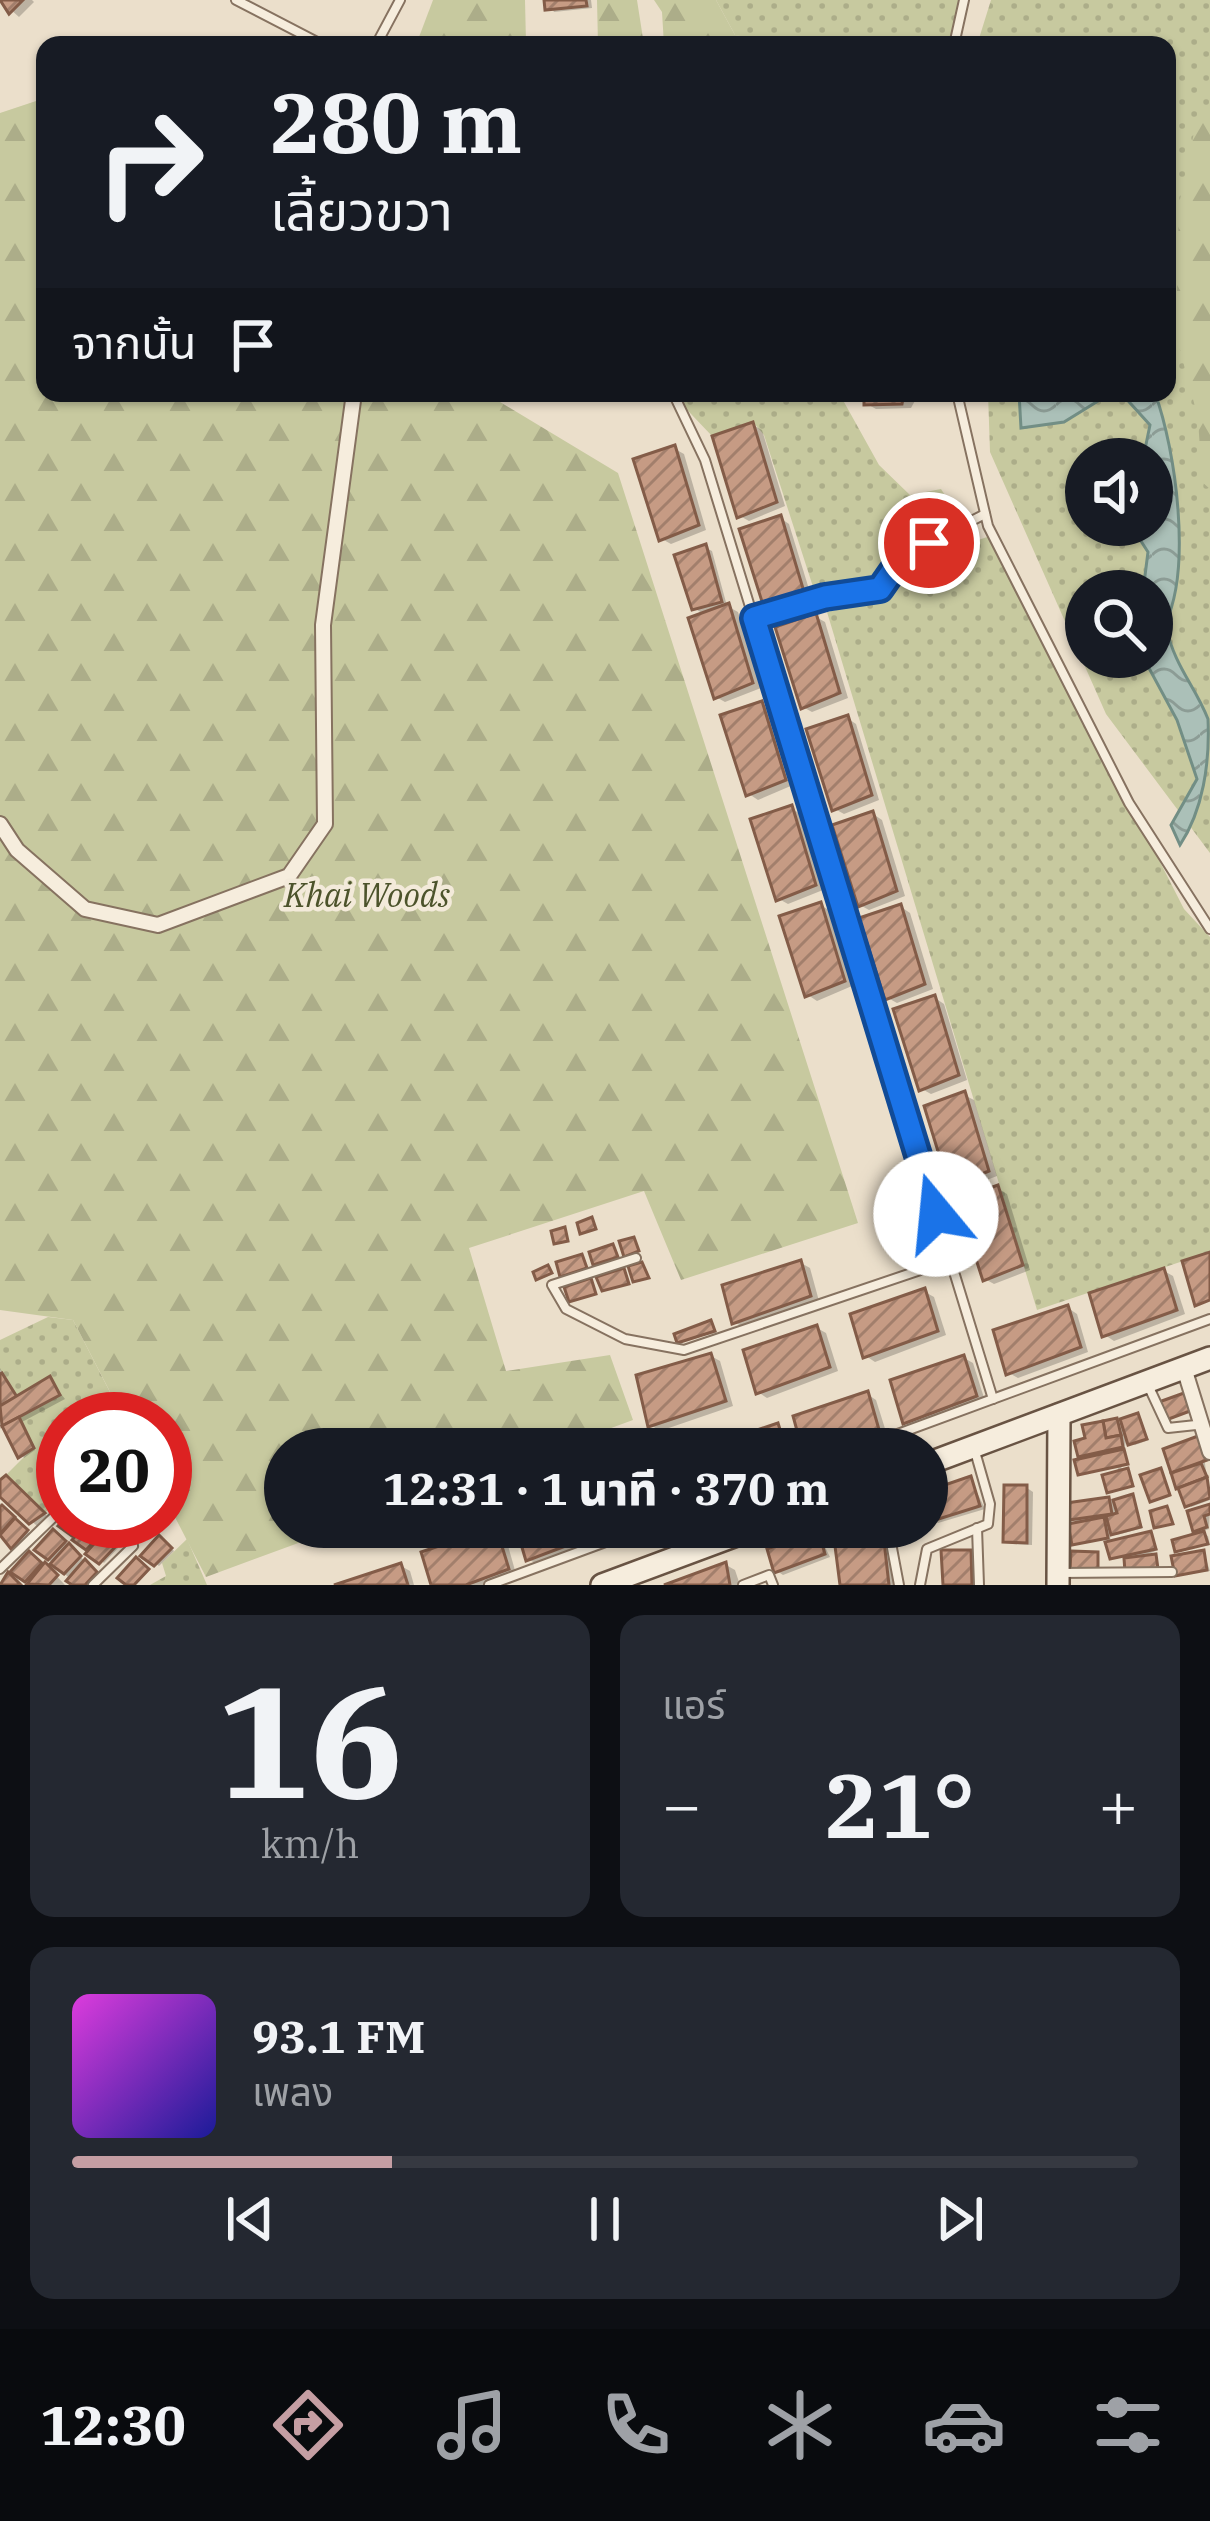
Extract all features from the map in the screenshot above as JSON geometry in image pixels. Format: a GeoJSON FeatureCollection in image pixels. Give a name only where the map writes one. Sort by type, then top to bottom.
{"type":"FeatureCollection","features":[{"type":"Feature","properties":{"kind":"street"},"geometry":{"type":"LineString","coordinates":[[0,824],[17,850],[85,909],[158,925],[289,876],[325,824],[323,626],[353,402]]}},
{"type":"Feature","properties":{"kind":"street"},"geometry":{"type":"LineString","coordinates":[[948,1456],[1210,1358]]}},
{"type":"Feature","properties":{"kind":"street"},"geometry":{"type":"LineString","coordinates":[[1184,1368],[1210,1452]]}},
{"type":"Feature","properties":{"kind":"street"},"geometry":{"type":"LineString","coordinates":[[1058,1579],[1059,1415]]}},
{"type":"Feature","properties":{"kind":"street"},"geometry":{"type":"LineString","coordinates":[[602,1585],[702,1548]]}},
{"type":"Feature","properties":{"kind":"lane"},"geometry":{"type":"LineString","coordinates":[[236,0],[306,36]]}},
{"type":"Feature","properties":{"kind":"lane"},"geometry":{"type":"LineString","coordinates":[[381,36],[400,0]]}},
{"type":"Feature","properties":{"kind":"lane"},"geometry":{"type":"LineString","coordinates":[[956,36],[964,0]]}},
{"type":"Feature","properties":{"kind":"lane"},"geometry":{"type":"LineString","coordinates":[[677,402],[705,460],[993,1399]]}},
{"type":"Feature","properties":{"kind":"lane"},"geometry":{"type":"LineString","coordinates":[[959,402],[985,514],[1129,803],[1210,928]]}},
{"type":"Feature","properties":{"kind":"lane"},"geometry":{"type":"LineString","coordinates":[[754,618],[825,597],[880,589],[903,556],[985,514]]}},
{"type":"Feature","properties":{"kind":"lane"},"geometry":{"type":"LineString","coordinates":[[636,1258],[552,1285],[566,1309],[625,1339],[684,1350],[950,1260]]}},
{"type":"Feature","properties":{"kind":"lane"},"geometry":{"type":"LineString","coordinates":[[914,1428],[1210,1319]]}},
{"type":"Feature","properties":{"kind":"lane"},"geometry":{"type":"LineString","coordinates":[[1147,1382],[1168,1428],[1196,1425]]}},
{"type":"Feature","properties":{"kind":"lane"},"geometry":{"type":"LineString","coordinates":[[920,1585],[927,1549],[988,1524],[990,1504],[973,1447]]}},
{"type":"Feature","properties":{"kind":"lane"},"geometry":{"type":"LineString","coordinates":[[977,1528],[979,1585]]}},
{"type":"Feature","properties":{"kind":"lane"},"geometry":{"type":"LineString","coordinates":[[0,1569],[36,1534]]}},
{"type":"Feature","properties":{"kind":"lane"},"geometry":{"type":"LineString","coordinates":[[93,1585],[131,1548]]}},
{"type":"Feature","properties":{"kind":"lane"},"geometry":{"type":"LineString","coordinates":[[489,1585],[589,1548]]}},
{"type":"Feature","properties":{"kind":"lane"},"geometry":{"type":"LineString","coordinates":[[892,1548],[899,1585]]}},
{"type":"Feature","properties":{"kind":"lane"},"geometry":{"type":"LineString","coordinates":[[1058,1579],[1172,1573]]}},
{"type":"Feature","properties":{"kind":"lane"},"geometry":{"type":"LineString","coordinates":[[743,1585],[769,1575],[773,1585]]}},
{"type":"Feature","properties":{"kind":"green space"},"geometry":{"type":"Polygon","coordinates":[[[433,0],[525,0],[526,36],[419,36],[433,0]]]}},
{"type":"Feature","properties":{"kind":"green space"},"geometry":{"type":"Polygon","coordinates":[[[597,0],[637,0],[643,36],[598,36],[597,0]]]}},
{"type":"Feature","properties":{"kind":"green space"},"geometry":{"type":"Polygon","coordinates":[[[654,0],[716,0],[735,35],[742,36],[663,36],[662,12],[654,0]]]}},
{"type":"Feature","properties":{"kind":"green space"},"geometry":{"type":"Polygon","coordinates":[[[716,0],[964,0],[956,36],[735,35],[716,0]]]}},
{"type":"Feature","properties":{"kind":"green space"},"geometry":{"type":"Polygon","coordinates":[[[991,0],[1210,0],[1210,853],[1106,714],[1090,678],[1173,678],[1173,570],[1065,570],[1065,621],[990,452],[988,402],[1176,402],[1176,36],[980,36],[991,0]]]}},
{"type":"Feature","properties":{"kind":"green space","name":"Khai Woods"},"geometry":{"type":"Polygon","coordinates":[[[36,101],[36,402],[500,402],[618,473],[858,1223],[681,1280],[644,1191],[469,1248],[506,1371],[610,1355],[633,1420],[611,1428],[264,1428],[264,1548],[285,1548],[206,1577],[191,1548],[192,1392],[110,1392],[73,1320],[0,1310],[0,113],[36,101]]]}},
{"type":"Feature","properties":{"kind":"green space"},"geometry":{"type":"Polygon","coordinates":[[[1197,118],[1210,122],[1210,489],[1202,482],[1198,418],[1176,335],[1179,204],[1197,118]]]}},
{"type":"Feature","properties":{"kind":"green space"},"geometry":{"type":"Polygon","coordinates":[[[680,402],[844,402],[879,465],[910,495],[941,489],[959,517],[902,552],[874,585],[815,593],[764,435],[753,422],[712,436],[680,402]]]}},
{"type":"Feature","properties":{"kind":"green space"},"geometry":{"type":"Polygon","coordinates":[[[993,535],[1184,909],[1210,937],[1210,1252],[1037,1310],[827,612],[886,599],[913,562],[993,535]]]}},
{"type":"Feature","properties":{"kind":"green space"},"geometry":{"type":"Polygon","coordinates":[[[48,1317],[73,1320],[110,1392],[58,1392],[50,1377],[17,1397],[0,1369],[0,1340],[48,1317]]]}},
{"type":"Feature","properties":{"kind":"green space"},"geometry":{"type":"Polygon","coordinates":[[[36,1408],[36,1504],[6,1475],[33,1448],[19,1417],[36,1408]]]}},
{"type":"Feature","properties":{"kind":"green space"},"geometry":{"type":"Polygon","coordinates":[[[178,1548],[191,1548],[207,1585],[150,1585],[166,1576],[162,1563],[178,1548]]]}},
{"type":"Feature","properties":{"kind":"water"},"geometry":{"type":"Polygon","coordinates":[[[1020,402],[1096,402],[1064,422],[1021,428],[1020,402]]]}},
{"type":"Feature","properties":{"kind":"water"},"geometry":{"type":"Polygon","coordinates":[[[1129,402],[1158,402],[1167,438],[1147,438],[1150,425],[1129,402]]]}},
{"type":"Feature","properties":{"kind":"water"},"geometry":{"type":"Polygon","coordinates":[[[1173,467],[1179,542],[1173,601],[1173,570],[1146,570],[1144,546],[1173,546],[1173,467]]]}},
{"type":"Feature","properties":{"kind":"water"},"geometry":{"type":"Polygon","coordinates":[[[1173,650],[1208,719],[1203,785],[1180,845],[1171,825],[1197,779],[1177,720],[1154,678],[1173,678],[1173,650]]]}},
{"type":"Feature","properties":{"kind":"building"},"geometry":{"type":"Polygon","coordinates":[[[0,0],[23,0],[9,14],[0,0]]]}},
{"type":"Feature","properties":{"kind":"building"},"geometry":{"type":"Polygon","coordinates":[[[544,0],[586,0],[587,6],[545,10],[544,0]]]}},
{"type":"Feature","properties":{"kind":"building"},"geometry":{"type":"Polygon","coordinates":[[[864,402],[902,402],[902,404],[864,402]]]}},
{"type":"Feature","properties":{"kind":"building"},"geometry":{"type":"Polygon","coordinates":[[[753,422],[777,502],[737,518],[712,436],[753,422]]]}},
{"type":"Feature","properties":{"kind":"building"},"geometry":{"type":"Polygon","coordinates":[[[675,445],[699,525],[659,541],[633,459],[675,445]]]}},
{"type":"Feature","properties":{"kind":"building"},"geometry":{"type":"Polygon","coordinates":[[[781,515],[805,595],[765,611],[739,529],[781,515]]]}},
{"type":"Feature","properties":{"kind":"building"},"geometry":{"type":"Polygon","coordinates":[[[706,544],[722,602],[692,610],[674,555],[706,544]]]}},
{"type":"Feature","properties":{"kind":"building"},"geometry":{"type":"Polygon","coordinates":[[[729,603],[753,683],[714,699],[688,618],[729,603]]]}},
{"type":"Feature","properties":{"kind":"building"},"geometry":{"type":"Polygon","coordinates":[[[816,613],[840,693],[801,709],[775,627],[816,613]]]}},
{"type":"Feature","properties":{"kind":"building"},"geometry":{"type":"Polygon","coordinates":[[[762,701],[786,780],[746,796],[720,715],[762,701]]]}},
{"type":"Feature","properties":{"kind":"building"},"geometry":{"type":"Polygon","coordinates":[[[848,715],[872,795],[832,811],[806,729],[848,715]]]}},
{"type":"Feature","properties":{"kind":"building"},"geometry":{"type":"Polygon","coordinates":[[[792,805],[816,885],[776,901],[750,819],[792,805]]]}},
{"type":"Feature","properties":{"kind":"building"},"geometry":{"type":"Polygon","coordinates":[[[873,811],[897,891],[858,907],[832,825],[873,811]]]}},
{"type":"Feature","properties":{"kind":"building"},"geometry":{"type":"Polygon","coordinates":[[[821,902],[845,981],[805,997],[779,916],[821,902]]]}},
{"type":"Feature","properties":{"kind":"building"},"geometry":{"type":"Polygon","coordinates":[[[901,904],[925,984],[885,1000],[859,918],[901,904]]]}},
{"type":"Feature","properties":{"kind":"building"},"geometry":{"type":"Polygon","coordinates":[[[935,995],[959,1075],[919,1091],[893,1009],[935,995]]]}},
{"type":"Feature","properties":{"kind":"building"},"geometry":{"type":"Polygon","coordinates":[[[965,1091],[989,1171],[949,1187],[924,1106],[965,1091]]]}},
{"type":"Feature","properties":{"kind":"building"},"geometry":{"type":"Polygon","coordinates":[[[998,1185],[1023,1265],[983,1281],[957,1200],[998,1185]]]}},
{"type":"Feature","properties":{"kind":"building"},"geometry":{"type":"Polygon","coordinates":[[[592,1217],[596,1229],[580,1234],[577,1223],[592,1217]]]}},
{"type":"Feature","properties":{"kind":"building"},"geometry":{"type":"Polygon","coordinates":[[[565,1227],[568,1241],[554,1244],[551,1231],[565,1227]]]}},
{"type":"Feature","properties":{"kind":"building"},"geometry":{"type":"Polygon","coordinates":[[[634,1237],[639,1251],[624,1257],[619,1241],[634,1237]]]}},
{"type":"Feature","properties":{"kind":"building"},"geometry":{"type":"Polygon","coordinates":[[[613,1244],[618,1257],[593,1265],[589,1252],[613,1244]]]}},
{"type":"Feature","properties":{"kind":"building"},"geometry":{"type":"Polygon","coordinates":[[[1210,1252],[1210,1300],[1195,1306],[1182,1261],[1210,1252]]]}},
{"type":"Feature","properties":{"kind":"building"},"geometry":{"type":"Polygon","coordinates":[[[582,1254],[587,1268],[560,1277],[556,1262],[582,1254]]]}},
{"type":"Feature","properties":{"kind":"building"},"geometry":{"type":"Polygon","coordinates":[[[801,1260],[811,1296],[732,1324],[722,1285],[801,1260]]]}},
{"type":"Feature","properties":{"kind":"building"},"geometry":{"type":"Polygon","coordinates":[[[642,1262],[649,1278],[633,1282],[628,1266],[642,1262]]]}},
{"type":"Feature","properties":{"kind":"building"},"geometry":{"type":"Polygon","coordinates":[[[548,1265],[552,1273],[536,1280],[533,1272],[548,1265]]]}},
{"type":"Feature","properties":{"kind":"building"},"geometry":{"type":"Polygon","coordinates":[[[624,1268],[629,1284],[602,1291],[596,1277],[624,1268]]]}},
{"type":"Feature","properties":{"kind":"building"},"geometry":{"type":"Polygon","coordinates":[[[1164,1268],[1177,1310],[1102,1337],[1089,1293],[1164,1268]]]}},
{"type":"Feature","properties":{"kind":"building"},"geometry":{"type":"Polygon","coordinates":[[[591,1278],[596,1294],[569,1302],[564,1287],[591,1278]]]}},
{"type":"Feature","properties":{"kind":"building"},"geometry":{"type":"Polygon","coordinates":[[[925,1288],[938,1331],[863,1358],[850,1314],[925,1288]]]}},
{"type":"Feature","properties":{"kind":"building"},"geometry":{"type":"Polygon","coordinates":[[[1068,1305],[1081,1347],[1006,1375],[993,1330],[1068,1305]]]}},
{"type":"Feature","properties":{"kind":"building"},"geometry":{"type":"Polygon","coordinates":[[[711,1320],[715,1331],[677,1343],[674,1334],[711,1320]]]}},
{"type":"Feature","properties":{"kind":"building"},"geometry":{"type":"Polygon","coordinates":[[[817,1325],[830,1367],[756,1394],[743,1350],[817,1325]]]}},
{"type":"Feature","properties":{"kind":"building"},"geometry":{"type":"Polygon","coordinates":[[[711,1353],[726,1401],[648,1427],[636,1375],[711,1353]]]}},
{"type":"Feature","properties":{"kind":"building"},"geometry":{"type":"Polygon","coordinates":[[[964,1355],[977,1396],[903,1424],[890,1380],[964,1355]]]}},
{"type":"Feature","properties":{"kind":"building"},"geometry":{"type":"Polygon","coordinates":[[[0,1374],[17,1397],[0,1406],[0,1374]]]}},
{"type":"Feature","properties":{"kind":"building"},"geometry":{"type":"Polygon","coordinates":[[[50,1376],[58,1392],[36,1392],[36,1408],[2,1426],[0,1406],[50,1376]]]}},
{"type":"Feature","properties":{"kind":"building"},"geometry":{"type":"Polygon","coordinates":[[[868,1391],[879,1428],[796,1428],[793,1416],[868,1391]]]}},
{"type":"Feature","properties":{"kind":"building"},"geometry":{"type":"Polygon","coordinates":[[[1184,1393],[1190,1411],[1166,1420],[1159,1402],[1184,1393]]]}},
{"type":"Feature","properties":{"kind":"building"},"geometry":{"type":"Polygon","coordinates":[[[1138,1413],[1147,1439],[1128,1445],[1120,1419],[1138,1413]]]}},
{"type":"Feature","properties":{"kind":"building"},"geometry":{"type":"Polygon","coordinates":[[[19,1417],[34,1448],[18,1458],[2,1426],[19,1417]]]}},
{"type":"Feature","properties":{"kind":"building"},"geometry":{"type":"Polygon","coordinates":[[[1117,1418],[1121,1435],[1106,1438],[1103,1421],[1117,1418]]]}},
{"type":"Feature","properties":{"kind":"building"},"geometry":{"type":"Polygon","coordinates":[[[1103,1421],[1106,1438],[1121,1435],[1123,1447],[1078,1457],[1074,1441],[1085,1438],[1082,1425],[1103,1421]]]}},
{"type":"Feature","properties":{"kind":"building"},"geometry":{"type":"Polygon","coordinates":[[[1198,1436],[1207,1460],[1171,1473],[1163,1449],[1198,1436]]]}},
{"type":"Feature","properties":{"kind":"building"},"geometry":{"type":"Polygon","coordinates":[[[1124,1449],[1128,1464],[1078,1475],[1074,1460],[1124,1449]]]}},
{"type":"Feature","properties":{"kind":"building"},"geometry":{"type":"Polygon","coordinates":[[[1201,1463],[1207,1477],[1176,1489],[1171,1473],[1201,1463]]]}},
{"type":"Feature","properties":{"kind":"building"},"geometry":{"type":"Polygon","coordinates":[[[1128,1468],[1133,1486],[1107,1493],[1102,1475],[1128,1468]]]}},
{"type":"Feature","properties":{"kind":"building"},"geometry":{"type":"Polygon","coordinates":[[[1161,1468],[1170,1495],[1150,1502],[1140,1475],[1161,1468]]]}},
{"type":"Feature","properties":{"kind":"building"},"geometry":{"type":"Polygon","coordinates":[[[6,1475],[36,1504],[36,1519],[29,1524],[0,1497],[0,1480],[6,1475]]]}},
{"type":"Feature","properties":{"kind":"building"},"geometry":{"type":"Polygon","coordinates":[[[971,1476],[980,1506],[948,1516],[948,1484],[971,1476]]]}},
{"type":"Feature","properties":{"kind":"building"},"geometry":{"type":"Polygon","coordinates":[[[1207,1477],[1210,1498],[1185,1507],[1178,1488],[1207,1477]]]}},
{"type":"Feature","properties":{"kind":"building"},"geometry":{"type":"Polygon","coordinates":[[[1004,1485],[1027,1485],[1027,1543],[1003,1542],[1004,1485]]]}},
{"type":"Feature","properties":{"kind":"building"},"geometry":{"type":"Polygon","coordinates":[[[1133,1494],[1141,1527],[1111,1535],[1106,1516],[1117,1513],[1113,1500],[1133,1494]]]}},
{"type":"Feature","properties":{"kind":"building"},"geometry":{"type":"Polygon","coordinates":[[[1109,1497],[1112,1514],[1069,1520],[1066,1503],[1109,1497]]]}},
{"type":"Feature","properties":{"kind":"building"},"geometry":{"type":"Polygon","coordinates":[[[1210,1504],[1210,1514],[1204,1516],[1207,1527],[1193,1532],[1187,1511],[1210,1504]]]}},
{"type":"Feature","properties":{"kind":"building"},"geometry":{"type":"Polygon","coordinates":[[[1167,1506],[1173,1524],[1154,1528],[1150,1511],[1167,1506]]]}},
{"type":"Feature","properties":{"kind":"building"},"geometry":{"type":"Polygon","coordinates":[[[0,1507],[15,1517],[0,1534],[0,1507]]]}},
{"type":"Feature","properties":{"kind":"building"},"geometry":{"type":"Polygon","coordinates":[[[1104,1517],[1108,1538],[1072,1545],[1068,1524],[1104,1517]]]}},
{"type":"Feature","properties":{"kind":"building"},"geometry":{"type":"Polygon","coordinates":[[[15,1518],[28,1530],[11,1549],[0,1535],[15,1518]]]}},
{"type":"Feature","properties":{"kind":"building"},"geometry":{"type":"Polygon","coordinates":[[[1151,1531],[1156,1549],[1110,1559],[1105,1542],[1151,1531]]]}},
{"type":"Feature","properties":{"kind":"building"},"geometry":{"type":"Polygon","coordinates":[[[1204,1531],[1208,1544],[1175,1552],[1172,1540],[1204,1531]]]}},
{"type":"Feature","properties":{"kind":"building"},"geometry":{"type":"Polygon","coordinates":[[[36,1548],[59,1548],[48,1560],[36,1548]]]}},
{"type":"Feature","properties":{"kind":"building"},"geometry":{"type":"Polygon","coordinates":[[[64,1548],[74,1548],[81,1556],[64,1574],[50,1564],[64,1548]]]}},
{"type":"Feature","properties":{"kind":"building"},"geometry":{"type":"Polygon","coordinates":[[[90,1548],[114,1548],[99,1564],[85,1554],[90,1548]]]}},
{"type":"Feature","properties":{"kind":"building"},"geometry":{"type":"Polygon","coordinates":[[[147,1548],[172,1548],[154,1566],[140,1556],[147,1548]]]}},
{"type":"Feature","properties":{"kind":"building"},"geometry":{"type":"Polygon","coordinates":[[[502,1548],[509,1569],[466,1585],[431,1585],[421,1552],[502,1548]]]}},
{"type":"Feature","properties":{"kind":"building"},"geometry":{"type":"Polygon","coordinates":[[[522,1548],[560,1548],[526,1561],[522,1548]]]}},
{"type":"Feature","properties":{"kind":"building"},"geometry":{"type":"Polygon","coordinates":[[[823,1548],[825,1554],[774,1573],[767,1549],[823,1548]]]}},
{"type":"Feature","properties":{"kind":"building"},"geometry":{"type":"Polygon","coordinates":[[[835,1548],[885,1548],[889,1585],[840,1585],[835,1548]]]}},
{"type":"Feature","properties":{"kind":"building"},"geometry":{"type":"Polygon","coordinates":[[[941,1550],[971,1550],[972,1585],[943,1585],[941,1550]]]}},
{"type":"Feature","properties":{"kind":"building"},"geometry":{"type":"Polygon","coordinates":[[[1204,1550],[1207,1570],[1175,1576],[1171,1556],[1204,1550]]]}},
{"type":"Feature","properties":{"kind":"building"},"geometry":{"type":"Polygon","coordinates":[[[29,1551],[42,1563],[25,1582],[10,1572],[29,1551]]]}},
{"type":"Feature","properties":{"kind":"building"},"geometry":{"type":"Polygon","coordinates":[[[1071,1551],[1098,1552],[1098,1571],[1070,1570],[1071,1551]]]}},
{"type":"Feature","properties":{"kind":"building"},"geometry":{"type":"Polygon","coordinates":[[[1156,1554],[1158,1569],[1125,1572],[1124,1558],[1156,1554]]]}},
{"type":"Feature","properties":{"kind":"building"},"geometry":{"type":"Polygon","coordinates":[[[136,1557],[149,1569],[134,1585],[126,1585],[117,1578],[136,1557]]]}},
{"type":"Feature","properties":{"kind":"building"},"geometry":{"type":"Polygon","coordinates":[[[85,1559],[97,1572],[85,1585],[66,1581],[85,1559]]]}},
{"type":"Feature","properties":{"kind":"building"},"geometry":{"type":"Polygon","coordinates":[[[45,1562],[58,1575],[49,1585],[27,1584],[45,1562]]]}},
{"type":"Feature","properties":{"kind":"building"},"geometry":{"type":"Polygon","coordinates":[[[726,1562],[730,1585],[664,1585],[726,1562]]]}},
{"type":"Feature","properties":{"kind":"building"},"geometry":{"type":"Polygon","coordinates":[[[401,1563],[408,1585],[334,1585],[401,1563]]]}},
{"type":"Feature","properties":{"kind":"building"},"geometry":{"type":"Polygon","coordinates":[[[8,1572],[21,1585],[0,1585],[8,1572]]]}},
{"type":"Feature","properties":{"kind":"route"},"geometry":{"type":"LineString","coordinates":[[929,543],[903,556],[880,589],[825,597],[754,618],[936,1214]]}}]}
